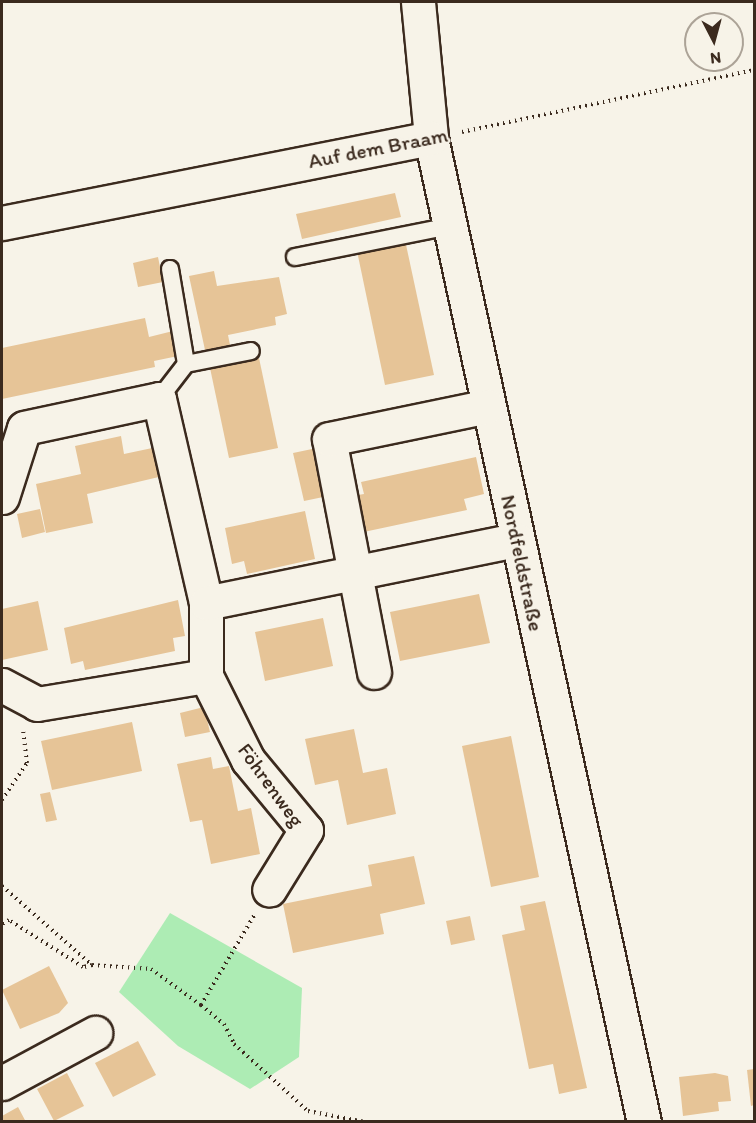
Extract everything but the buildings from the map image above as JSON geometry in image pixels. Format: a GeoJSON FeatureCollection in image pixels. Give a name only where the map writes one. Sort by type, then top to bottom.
{"type":"FeatureCollection","features":[{"type":"Feature","properties":{"kind":"street","name":"Nordfeldstraße"},"geometry":{"type":"LineString","coordinates":[[418,2],[431,138],[644,1122]]}},
{"type":"Feature","properties":{"kind":"street","name":"Auf dem Braam"},"geometry":{"type":"LineString","coordinates":[[2,222],[431,138]]}},
{"type":"Feature","properties":{"kind":"street"},"geometry":{"type":"LineString","coordinates":[[2,497],[24,428],[159,399]]}},
{"type":"Feature","properties":{"kind":"street","name":"Föhrenweg"},"geometry":{"type":"LineString","coordinates":[[159,399],[206,603],[206,676],[248,760],[306,830],[268,890]]}},
{"type":"Feature","properties":{"kind":"street"},"geometry":{"type":"LineString","coordinates":[[374,672],[358,572],[329,439],[488,406]]}},
{"type":"Feature","properties":{"kind":"street"},"geometry":{"type":"LineString","coordinates":[[206,603],[517,540]]}},
{"type":"Feature","properties":{"kind":"street"},"geometry":{"type":"LineString","coordinates":[[2,685],[37,704],[206,676]]}},
{"type":"Feature","properties":{"kind":"street"},"geometry":{"type":"LineString","coordinates":[[2,1083],[95,1033]]}},
{"type":"Feature","properties":{"kind":"lane"},"geometry":{"type":"LineString","coordinates":[[295,257],[450,226]]}},
{"type":"Feature","properties":{"kind":"lane"},"geometry":{"type":"LineString","coordinates":[[170,269],[186,364]]}},
{"type":"Feature","properties":{"kind":"lane"},"geometry":{"type":"LineString","coordinates":[[159,399],[186,364],[251,351]]}},
{"type":"Feature","properties":{"kind":"path","name":"Auf dem Braam"},"geometry":{"type":"LineString","coordinates":[[431,138],[754,70]]}},
{"type":"Feature","properties":{"kind":"path"},"geometry":{"type":"LineString","coordinates":[[2,800],[27,763],[22,734],[37,704]]}},
{"type":"Feature","properties":{"kind":"path"},"geometry":{"type":"LineString","coordinates":[[2,886],[92,965]]}},
{"type":"Feature","properties":{"kind":"path"},"geometry":{"type":"LineString","coordinates":[[201,1005],[268,890]]}},
{"type":"Feature","properties":{"kind":"path"},"geometry":{"type":"LineString","coordinates":[[2,924],[9,920],[83,967],[92,965],[151,969],[224,1024],[234,1044],[308,1111],[330,1119],[365,1122]]}},
{"type":"Feature","properties":{"kind":"green space"},"geometry":{"type":"Polygon","coordinates":[[[170,913],[302,988],[299,1057],[250,1089],[178,1046],[119,992],[170,913]]]}}]}
